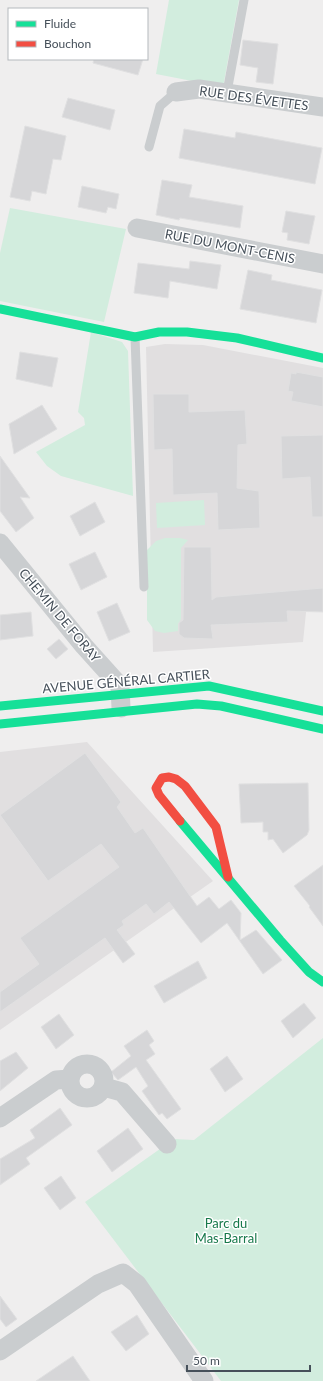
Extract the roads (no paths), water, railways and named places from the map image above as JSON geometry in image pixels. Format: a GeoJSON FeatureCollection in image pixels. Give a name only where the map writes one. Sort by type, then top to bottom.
{"type":"FeatureCollection","features":[{"type":"Feature","properties":{"kind":"street","name":"RUE DES ÉVETTES"},"geometry":{"type":"LineString","coordinates":[[176,92],[199,89],[227,92],[323,108]]}},
{"type":"Feature","properties":{"kind":"street","name":"RUE DU MONT-CENIS"},"geometry":{"type":"LineString","coordinates":[[138,228],[323,264]]}},
{"type":"Feature","properties":{"kind":"street"},"geometry":{"type":"LineString","coordinates":[[0,309],[135,337],[159,332],[186,332],[237,338],[323,358]]}},
{"type":"Feature","properties":{"kind":"street","name":"CHEMIN DE FORAY"},"geometry":{"type":"LineString","coordinates":[[0,543],[84,646],[120,686],[120,703]]}},
{"type":"Feature","properties":{"kind":"street","name":"AVENUE GÉNÉRAL CARTIER"},"geometry":{"type":"LineString","coordinates":[[0,724],[209,686],[225,688],[323,711]]}},
{"type":"Feature","properties":{"kind":"street"},"geometry":{"type":"LineString","coordinates":[[221,706],[225,688]]}},
{"type":"Feature","properties":{"kind":"street","name":"AVENUE GÉNÉRAL CARTIER"},"geometry":{"type":"LineString","coordinates":[[0,706],[120,703],[153,708],[197,704],[221,706],[323,729]]}},
{"type":"Feature","properties":{"kind":"street"},"geometry":{"type":"LineString","coordinates":[[228,877],[216,827],[185,786],[176,779],[169,777],[162,778],[156,788],[159,796],[280,940],[309,972],[323,982]]}},
{"type":"Feature","properties":{"kind":"street"},"geometry":{"type":"LineString","coordinates":[[91,1064],[101,1070],[105,1082],[101,1092],[92,1098],[80,1098],[72,1090],[70,1079],[71,1074],[80,1065],[91,1064]]}},
{"type":"Feature","properties":{"kind":"street"},"geometry":{"type":"LineString","coordinates":[[0,1118],[56,1080],[70,1079]]}},
{"type":"Feature","properties":{"kind":"street"},"geometry":{"type":"LineString","coordinates":[[104,1087],[122,1092],[167,1144]]}},
{"type":"Feature","properties":{"kind":"street"},"geometry":{"type":"LineString","coordinates":[[0,1351],[98,1284],[123,1272],[137,1284],[204,1381]]}},
{"type":"Feature","properties":{"kind":"lane"},"geometry":{"type":"LineString","coordinates":[[227,92],[244,0]]}},
{"type":"Feature","properties":{"kind":"lane","name":"RUE DES ÉVETTES"},"geometry":{"type":"LineString","coordinates":[[149,147],[160,106],[176,92]]}},
{"type":"Feature","properties":{"kind":"lane"},"geometry":{"type":"LineString","coordinates":[[135,337],[144,587]]}},
{"type":"Feature","properties":{"kind":"lane"},"geometry":{"type":"LineString","coordinates":[[153,708],[159,714],[174,717]]}},
{"type":"Feature","properties":{"kind":"lane"},"geometry":{"type":"LineString","coordinates":[[204,714],[241,710]]}},
{"type":"Feature","properties":{"kind":"park label","name":"Parc du Mas-Barral"},"geometry":{"type":"Point","coordinates":[226,1230]}}]}
